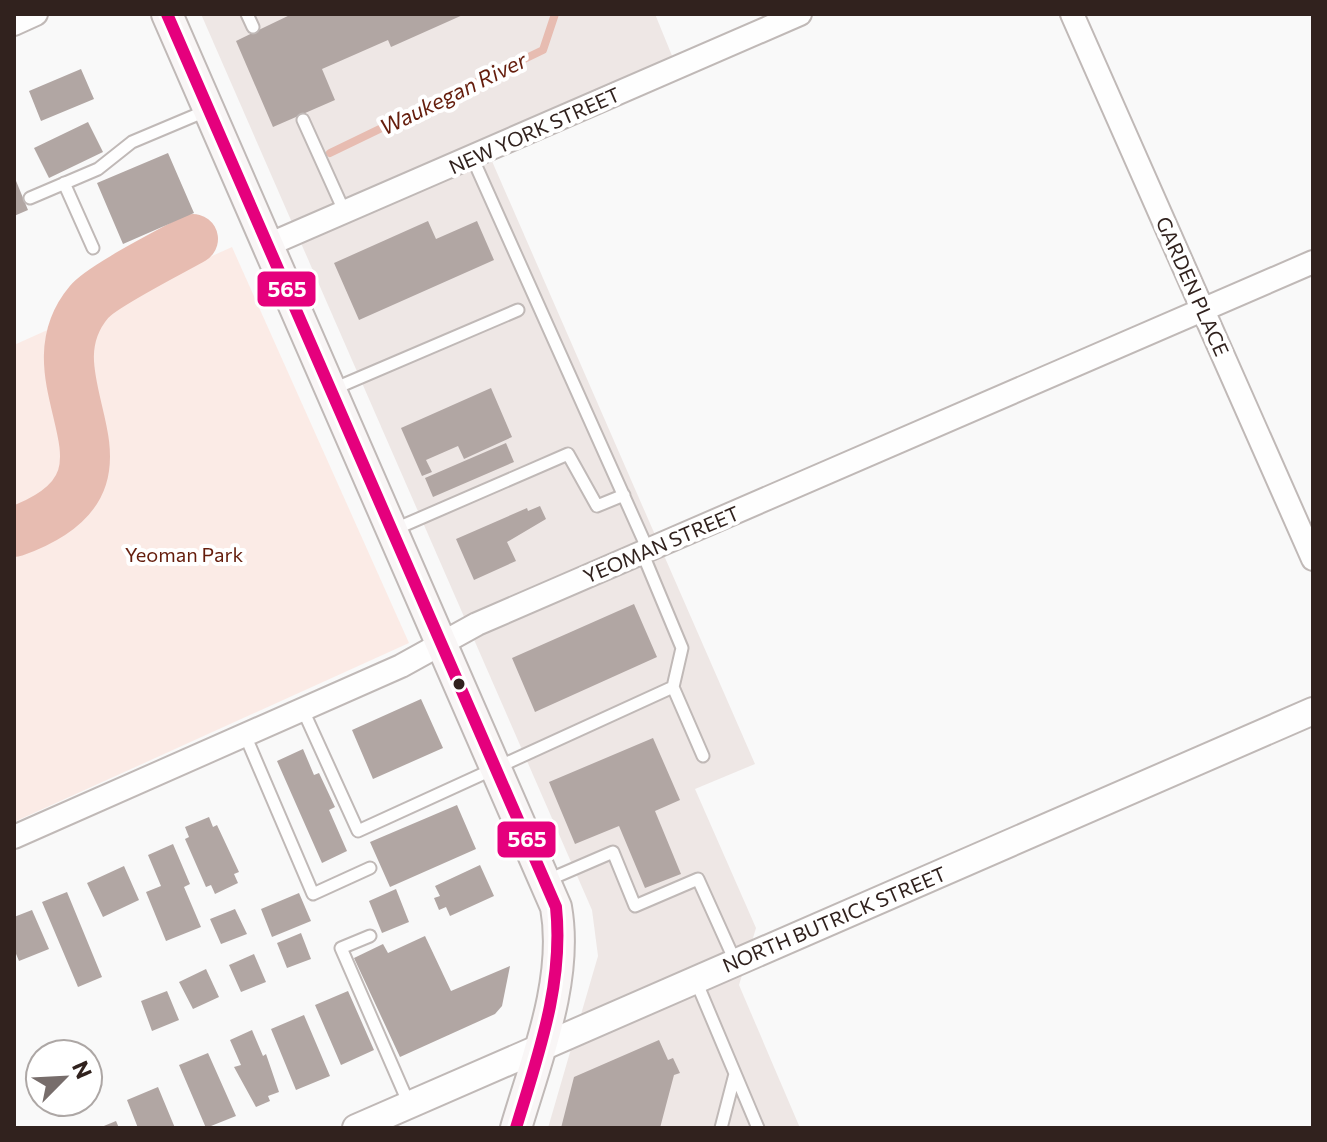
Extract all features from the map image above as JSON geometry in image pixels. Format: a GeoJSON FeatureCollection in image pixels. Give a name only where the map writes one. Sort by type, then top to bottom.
{"type":"FeatureCollection","features":[{"type":"Feature","properties":{"kind":"main road"},"geometry":{"type":"LineString","coordinates":[[167,14],[556,907],[560,941],[538,1048],[516,1128]]}},
{"type":"Feature","properties":{"kind":"street"},"geometry":{"type":"LineString","coordinates":[[14,24],[36,14]]}},
{"type":"Feature","properties":{"kind":"street","name":"NEW YORK STREET"},"geometry":{"type":"LineString","coordinates":[[268,245],[800,14]]}},
{"type":"Feature","properties":{"kind":"street","name":"GARDEN PLACE"},"geometry":{"type":"LineString","coordinates":[[1072,14],[1313,559]]}},
{"type":"Feature","properties":{"kind":"street","name":"YEOMAN STREET"},"geometry":{"type":"LineString","coordinates":[[14,837],[401,666],[477,624],[1313,262]]}},
{"type":"Feature","properties":{"kind":"street","name":"NORTH BUTRICK STREET"},"geometry":{"type":"LineString","coordinates":[[356,1128],[1313,711]]}},
{"type":"Feature","properties":{"kind":"lane"},"geometry":{"type":"LineString","coordinates":[[247,14],[253,27]]}},
{"type":"Feature","properties":{"kind":"lane"},"geometry":{"type":"LineString","coordinates":[[30,198],[98,169],[132,142],[208,110]]}},
{"type":"Feature","properties":{"kind":"lane"},"geometry":{"type":"LineString","coordinates":[[303,120],[345,213]]}},
{"type":"Feature","properties":{"kind":"lane"},"geometry":{"type":"LineString","coordinates":[[472,157],[624,495],[682,648],[673,687],[703,756]]}},
{"type":"Feature","properties":{"kind":"lane"},"geometry":{"type":"LineString","coordinates":[[64,183],[93,248]]}},
{"type":"Feature","properties":{"kind":"lane"},"geometry":{"type":"LineString","coordinates":[[330,391],[518,310]]}},
{"type":"Feature","properties":{"kind":"lane"},"geometry":{"type":"LineString","coordinates":[[391,531],[568,454],[597,506],[624,495]]}},
{"type":"Feature","properties":{"kind":"lane"},"geometry":{"type":"LineString","coordinates":[[302,708],[358,831],[673,687]]}},
{"type":"Feature","properties":{"kind":"lane"},"geometry":{"type":"LineString","coordinates":[[244,734],[313,894],[370,868]]}},
{"type":"Feature","properties":{"kind":"lane"},"geometry":{"type":"LineString","coordinates":[[545,881],[613,852],[635,906],[698,879],[735,962]]}},
{"type":"Feature","properties":{"kind":"lane"},"geometry":{"type":"LineString","coordinates":[[370,936],[341,948],[409,1105]]}},
{"type":"Feature","properties":{"kind":"lane"},"geometry":{"type":"LineString","coordinates":[[696,979],[758,1128]]}},
{"type":"Feature","properties":{"kind":"lane"},"geometry":{"type":"LineString","coordinates":[[721,1128],[735,1074]]}},
{"type":"Feature","properties":{"kind":"shaded area"},"geometry":{"type":"Polygon","coordinates":[[[201,14],[655,14],[677,68],[488,152],[755,764],[695,789],[756,928],[739,985],[800,1128],[548,1128],[598,956],[592,910],[201,14]]]}},
{"type":"Feature","properties":{"kind":"green space","name":"Yeoman Park"},"geometry":{"type":"Polygon","coordinates":[[[232,247],[409,643],[14,822],[14,345],[232,247]]]}},
{"type":"Feature","properties":{"kind":"building"},"geometry":{"type":"Polygon","coordinates":[[[292,14],[465,14],[391,47],[388,40],[322,69],[335,100],[273,127],[236,41],[292,14]]]}},
{"type":"Feature","properties":{"kind":"building"},"geometry":{"type":"Polygon","coordinates":[[[81,69],[94,99],[41,121],[29,91],[81,69]]]}},
{"type":"Feature","properties":{"kind":"building"},"geometry":{"type":"Polygon","coordinates":[[[88,122],[103,152],[49,178],[34,148],[88,122]]]}},
{"type":"Feature","properties":{"kind":"building"},"geometry":{"type":"Polygon","coordinates":[[[168,153],[194,213],[123,244],[97,183],[168,153]]]}},
{"type":"Feature","properties":{"kind":"building"},"geometry":{"type":"Polygon","coordinates":[[[14,176],[28,210],[14,216],[14,176]]]}},
{"type":"Feature","properties":{"kind":"building"},"geometry":{"type":"Polygon","coordinates":[[[428,221],[436,239],[477,221],[494,260],[359,320],[334,263],[428,221]]]}},
{"type":"Feature","properties":{"kind":"building"},"geometry":{"type":"Polygon","coordinates":[[[491,388],[512,437],[464,459],[458,446],[426,460],[432,472],[422,476],[401,428],[491,388]]]}},
{"type":"Feature","properties":{"kind":"building"},"geometry":{"type":"Polygon","coordinates":[[[506,443],[514,462],[433,497],[425,478],[506,443]]]}},
{"type":"Feature","properties":{"kind":"building"},"geometry":{"type":"Polygon","coordinates":[[[540,506],[546,519],[507,542],[516,561],[474,580],[456,539],[527,508],[528,511],[540,506]]]}},
{"type":"Feature","properties":{"kind":"building"},"geometry":{"type":"Polygon","coordinates":[[[634,604],[657,657],[535,712],[512,658],[634,604]]]}},
{"type":"Feature","properties":{"kind":"building"},"geometry":{"type":"Polygon","coordinates":[[[421,699],[443,748],[373,779],[352,730],[421,699]]]}},
{"type":"Feature","properties":{"kind":"building"},"geometry":{"type":"Polygon","coordinates":[[[653,738],[680,800],[655,811],[681,874],[645,888],[619,826],[575,844],[549,782],[653,738]]]}},
{"type":"Feature","properties":{"kind":"building"},"geometry":{"type":"Polygon","coordinates":[[[303,749],[314,775],[319,773],[335,807],[329,810],[347,851],[322,863],[277,761],[303,749]]]}},
{"type":"Feature","properties":{"kind":"building"},"geometry":{"type":"Polygon","coordinates":[[[457,805],[476,849],[390,887],[370,842],[457,805]]]}},
{"type":"Feature","properties":{"kind":"building"},"geometry":{"type":"Polygon","coordinates":[[[209,817],[213,827],[217,825],[239,872],[234,874],[238,883],[215,894],[211,885],[206,887],[185,839],[189,837],[185,827],[209,817]]]}},
{"type":"Feature","properties":{"kind":"building"},"geometry":{"type":"Polygon","coordinates":[[[173,844],[190,884],[184,887],[201,927],[166,941],[146,892],[161,886],[148,855],[173,844]]]}},
{"type":"Feature","properties":{"kind":"building"},"geometry":{"type":"Polygon","coordinates":[[[480,865],[494,896],[450,916],[446,907],[439,910],[434,898],[440,896],[435,886],[480,865]]]}},
{"type":"Feature","properties":{"kind":"building"},"geometry":{"type":"Polygon","coordinates":[[[124,866],[139,900],[103,917],[87,883],[124,866]]]}},
{"type":"Feature","properties":{"kind":"building"},"geometry":{"type":"Polygon","coordinates":[[[396,889],[409,922],[382,933],[369,901],[396,889]]]}},
{"type":"Feature","properties":{"kind":"building"},"geometry":{"type":"Polygon","coordinates":[[[67,892],[102,977],[78,987],[42,902],[67,892]]]}},
{"type":"Feature","properties":{"kind":"building"},"geometry":{"type":"Polygon","coordinates":[[[299,893],[311,921],[272,937],[261,909],[299,893]]]}},
{"type":"Feature","properties":{"kind":"building"},"geometry":{"type":"Polygon","coordinates":[[[235,909],[247,934],[221,944],[210,919],[235,909]]]}},
{"type":"Feature","properties":{"kind":"building"},"geometry":{"type":"Polygon","coordinates":[[[32,910],[49,949],[19,961],[14,949],[14,917],[32,910]]]}},
{"type":"Feature","properties":{"kind":"building"},"geometry":{"type":"Polygon","coordinates":[[[301,933],[311,959],[287,968],[277,943],[301,933]]]}},
{"type":"Feature","properties":{"kind":"building"},"geometry":{"type":"Polygon","coordinates":[[[425,936],[451,991],[510,966],[502,1006],[495,1014],[400,1057],[354,958],[383,944],[388,953],[425,936]]]}},
{"type":"Feature","properties":{"kind":"building"},"geometry":{"type":"Polygon","coordinates":[[[254,954],[266,982],[241,992],[229,965],[254,954]]]}},
{"type":"Feature","properties":{"kind":"building"},"geometry":{"type":"Polygon","coordinates":[[[206,969],[219,997],[193,1009],[179,982],[206,969]]]}},
{"type":"Feature","properties":{"kind":"building"},"geometry":{"type":"Polygon","coordinates":[[[167,991],[179,1020],[152,1031],[141,1001],[167,991]]]}},
{"type":"Feature","properties":{"kind":"building"},"geometry":{"type":"Polygon","coordinates":[[[348,991],[374,1050],[341,1065],[315,1005],[348,991]]]}},
{"type":"Feature","properties":{"kind":"building"},"geometry":{"type":"Polygon","coordinates":[[[304,1015],[330,1076],[296,1090],[271,1029],[304,1015]]]}},
{"type":"Feature","properties":{"kind":"building"},"geometry":{"type":"Polygon","coordinates":[[[252,1030],[263,1056],[266,1054],[279,1092],[268,1096],[270,1101],[256,1107],[234,1067],[241,1065],[230,1040],[252,1030]]]}},
{"type":"Feature","properties":{"kind":"building"},"geometry":{"type":"Polygon","coordinates":[[[659,1040],[668,1060],[673,1058],[680,1073],[674,1075],[660,1128],[561,1128],[574,1077],[659,1040]]]}},
{"type":"Feature","properties":{"kind":"building"},"geometry":{"type":"Polygon","coordinates":[[[208,1053],[236,1116],[206,1128],[179,1065],[208,1053]]]}},
{"type":"Feature","properties":{"kind":"building"},"geometry":{"type":"Polygon","coordinates":[[[158,1087],[175,1128],[138,1128],[127,1100],[158,1087]]]}},
{"type":"Feature","properties":{"kind":"building"},"geometry":{"type":"Polygon","coordinates":[[[116,1121],[119,1128],[99,1128],[116,1121]]]}},
{"type":"Feature","properties":{"kind":"waterway","name":"Waukegan River"},"geometry":{"type":"LineString","coordinates":[[330,153],[543,50],[555,14]]}},
{"type":"Feature","properties":{"kind":"waterway","name":"Waukegan River"},"geometry":{"type":"LineString","coordinates":[[14,532],[57,510],[79,485],[85,458],[69,365],[72,333],[89,302],[122,278],[193,239]]}},
{"type":"Feature","properties":{"kind":"transit line","name":"565"},"geometry":{"type":"LineString","coordinates":[[167,14],[556,907],[553,992],[516,1128]]}}]}
